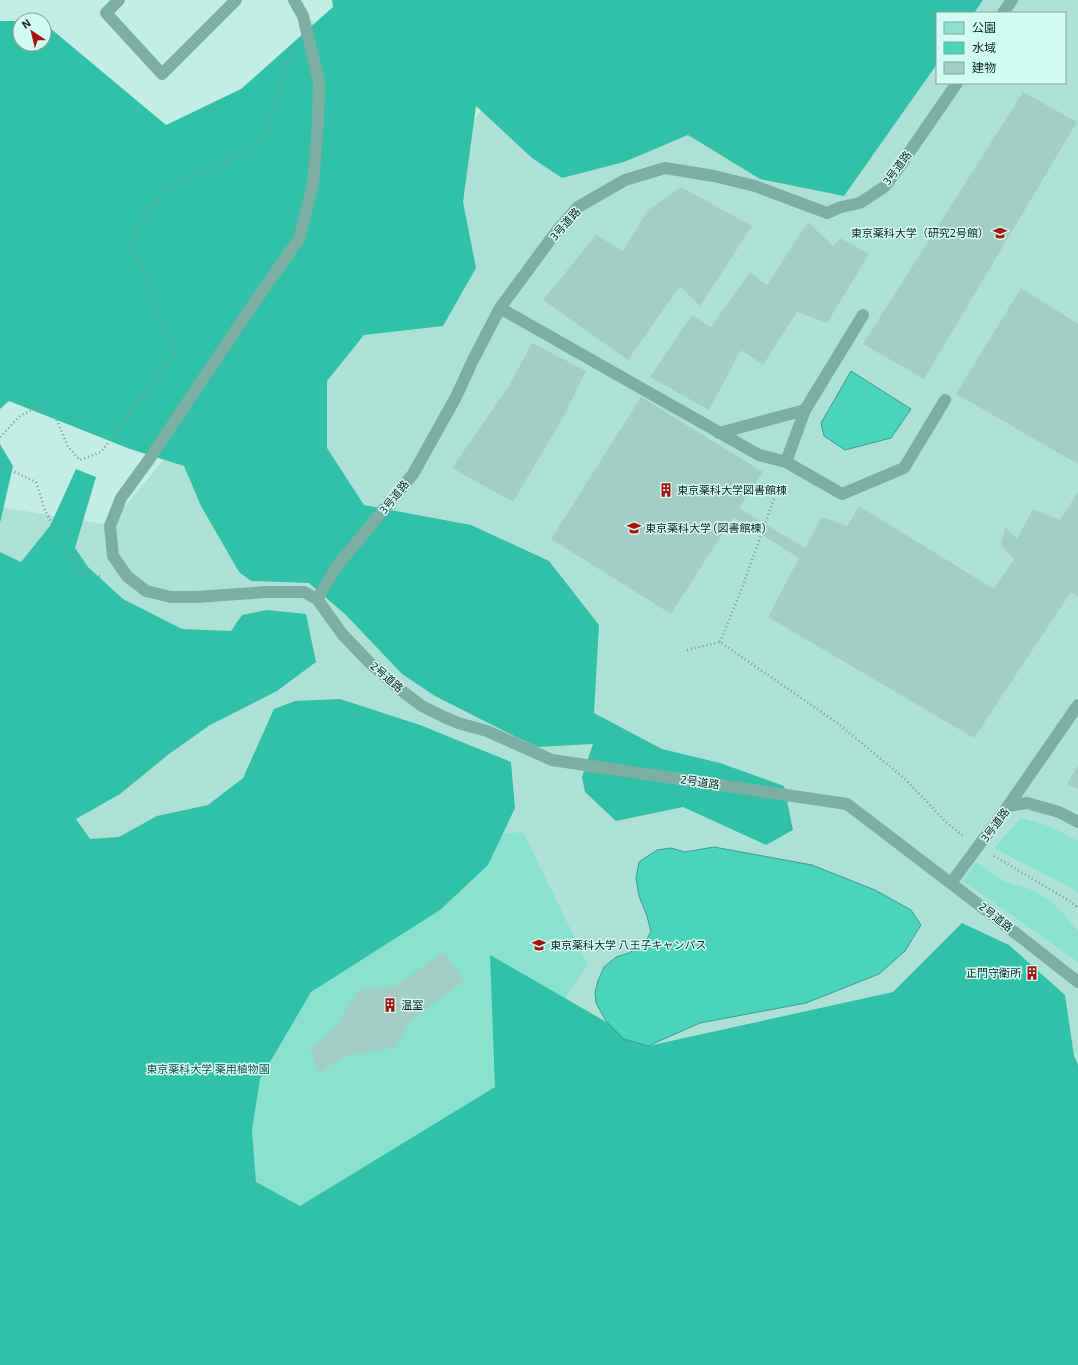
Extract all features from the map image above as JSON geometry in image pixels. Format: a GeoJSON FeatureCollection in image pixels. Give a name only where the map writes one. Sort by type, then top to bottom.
{"type":"FeatureCollection","features":[{"type":"Feature","properties":{"kind":"lane"},"geometry":{"type":"LineString","coordinates":[[119,0],[106,13],[162,74],[236,0]]}},
{"type":"Feature","properties":{"kind":"lane"},"geometry":{"type":"LineString","coordinates":[[294,0],[303,16],[319,82],[318,121],[313,184],[300,239],[246,313],[148,461],[121,498],[110,526],[113,556],[127,576],[146,591],[171,597],[196,597],[265,592],[304,592],[317,599]]}},
{"type":"Feature","properties":{"kind":"lane"},"geometry":{"type":"LineString","coordinates":[[1004,12],[1012,0]]}},
{"type":"Feature","properties":{"kind":"lane","name":"3号道路"},"geometry":{"type":"LineString","coordinates":[[317,599],[337,566],[413,474],[456,397],[500,308],[556,232],[578,207],[625,180],[665,168],[714,176],[756,186],[827,213],[841,207],[860,203],[884,187],[956,84]]}},
{"type":"Feature","properties":{"kind":"lane"},"geometry":{"type":"LineString","coordinates":[[500,308],[759,455],[786,462],[842,494],[904,468],[945,400]]}},
{"type":"Feature","properties":{"kind":"lane"},"geometry":{"type":"LineString","coordinates":[[786,462],[805,410],[863,315]]}},
{"type":"Feature","properties":{"kind":"lane"},"geometry":{"type":"LineString","coordinates":[[719,433],[805,410]]}},
{"type":"Feature","properties":{"kind":"lane","name":"2号道路"},"geometry":{"type":"LineString","coordinates":[[317,599],[343,634],[370,663],[422,706],[458,723],[487,731],[552,760],[847,804],[950,884],[996,917],[1078,982]]}},
{"type":"Feature","properties":{"kind":"lane"},"geometry":{"type":"LineString","coordinates":[[1008,806],[1078,705]]}},
{"type":"Feature","properties":{"kind":"lane","name":"3号道路"},"geometry":{"type":"LineString","coordinates":[[950,884],[1008,806],[1027,803],[1059,812],[1078,822]]}},
{"type":"Feature","properties":{"kind":"path"},"geometry":{"type":"LineString","coordinates":[[0,437],[21,415],[39,407],[56,418],[68,447],[80,460],[101,452],[174,355],[154,296],[131,246],[145,214],[167,188],[227,163],[267,131],[292,46]]}},
{"type":"Feature","properties":{"kind":"path"},"geometry":{"type":"LineString","coordinates":[[720,642],[772,508],[786,462]]}},
{"type":"Feature","properties":{"kind":"path"},"geometry":{"type":"LineString","coordinates":[[0,465],[36,482],[45,510],[64,548],[85,575],[127,576]]}},
{"type":"Feature","properties":{"kind":"path"},"geometry":{"type":"LineString","coordinates":[[687,650],[720,642],[836,722],[904,778],[945,821],[978,847],[1070,901],[1078,908]]}},
{"type":"Feature","properties":{"kind":"shaded area","name":"東京薬科大学 八王子キャンパス"},"geometry":{"type":"Polygon","coordinates":[[[672,0],[1078,0],[1078,1365],[0,1365],[0,507],[110,525],[315,275],[303,16],[369,51],[468,128],[536,36],[672,0]]]}},
{"type":"Feature","properties":{"kind":"green space"},"geometry":{"type":"Polygon","coordinates":[[[332,0],[983,0],[975,12],[936,12],[936,65],[844,196],[760,179],[688,135],[624,162],[562,178],[532,158],[476,106],[463,202],[476,268],[443,326],[364,335],[327,381],[327,448],[364,505],[471,525],[549,561],[599,625],[594,713],[662,749],[720,763],[784,786],[793,830],[766,845],[683,807],[616,821],[585,792],[582,777],[593,744],[538,747],[514,736],[435,696],[402,674],[346,615],[309,583],[251,581],[239,572],[201,506],[184,466],[130,449],[9,401],[0,409],[0,21],[12,21],[12,52],[52,52],[52,30],[166,125],[241,89],[333,7],[332,0]]]}},
{"type":"Feature","properties":{"kind":"green space"},"geometry":{"type":"Polygon","coordinates":[[[0,444],[13,466],[0,523],[0,444]]]}},
{"type":"Feature","properties":{"kind":"green space"},"geometry":{"type":"Polygon","coordinates":[[[76,469],[96,477],[75,548],[88,567],[123,599],[182,629],[231,631],[242,615],[267,610],[306,614],[316,662],[277,691],[210,725],[169,754],[120,794],[76,819],[90,839],[119,837],[157,816],[208,805],[243,778],[274,709],[295,701],[340,699],[420,725],[511,762],[515,808],[488,865],[440,910],[311,992],[260,1079],[252,1130],[256,1182],[300,1206],[495,1087],[490,955],[648,1046],[893,992],[962,923],[1009,945],[1065,995],[1074,1056],[1078,1065],[1078,1365],[0,1365],[0,552],[21,562],[50,526],[76,469]]]}},
{"type":"Feature","properties":{"kind":"green space"},"geometry":{"type":"Polygon","coordinates":[[[1021,818],[1049,826],[1078,841],[1078,893],[994,848],[1021,818]]]}},
{"type":"Feature","properties":{"kind":"green space","name":"東京薬科大学 薬用植物園"},"geometry":{"type":"Polygon","coordinates":[[[523,832],[588,965],[508,1083],[277,1276],[0,886],[55,872],[523,832]]]}},
{"type":"Feature","properties":{"kind":"green space"},"geometry":{"type":"Polygon","coordinates":[[[976,862],[1003,881],[1030,889],[1049,900],[1063,913],[1078,931],[1078,962],[963,881],[976,862]]]}},
{"type":"Feature","properties":{"kind":"water"},"geometry":{"type":"Polygon","coordinates":[[[851,371],[911,409],[891,438],[845,450],[824,436],[821,423],[851,371]]]}},
{"type":"Feature","properties":{"kind":"water"},"geometry":{"type":"Polygon","coordinates":[[[714,847],[812,865],[875,890],[911,910],[921,925],[905,951],[879,974],[806,1003],[700,1023],[648,1046],[624,1039],[606,1021],[596,1003],[595,992],[604,967],[616,957],[629,953],[645,942],[651,932],[647,916],[639,896],[636,878],[639,862],[657,850],[671,848],[685,852],[714,847]]]}},
{"type":"Feature","properties":{"kind":"building"},"geometry":{"type":"Polygon","coordinates":[[[1023,92],[1077,122],[924,379],[863,344],[1023,92]]]}},
{"type":"Feature","properties":{"kind":"building"},"geometry":{"type":"Polygon","coordinates":[[[681,187],[752,226],[700,306],[680,286],[628,360],[543,300],[596,235],[623,251],[648,210],[681,187]]]}},
{"type":"Feature","properties":{"kind":"building"},"geometry":{"type":"Polygon","coordinates":[[[808,222],[833,246],[840,238],[869,254],[827,323],[797,312],[763,365],[741,350],[709,410],[650,377],[692,315],[711,327],[750,272],[767,285],[808,222]]]}},
{"type":"Feature","properties":{"kind":"building"},"geometry":{"type":"Polygon","coordinates":[[[1021,288],[1078,324],[1078,464],[956,394],[1021,288]]]}},
{"type":"Feature","properties":{"kind":"building"},"geometry":{"type":"Polygon","coordinates":[[[532,343],[586,371],[564,416],[513,502],[452,468],[509,386],[532,343]]]}},
{"type":"Feature","properties":{"kind":"building"},"geometry":{"type":"Polygon","coordinates":[[[641,397],[763,472],[739,508],[805,548],[822,517],[847,526],[859,506],[994,589],[1014,559],[1001,546],[1005,527],[1017,539],[1033,509],[1060,520],[1078,492],[1078,597],[1071,592],[974,738],[768,617],[799,558],[733,517],[671,614],[551,539],[641,397]]]}},
{"type":"Feature","properties":{"kind":"building"},"geometry":{"type":"Polygon","coordinates":[[[1078,766],[1078,789],[1067,784],[1078,766]]]}},
{"type":"Feature","properties":{"kind":"building","name":"温室"},"geometry":{"type":"Polygon","coordinates":[[[444,952],[464,981],[412,1019],[394,1048],[344,1056],[319,1074],[310,1049],[335,1028],[358,991],[396,986],[444,952]]]}},
{"type":"Feature","properties":{"kind":"building","name":"正門守衛所"},"geometry":{"type":"Polygon","coordinates":[[[1030,967],[1039,975],[1036,980],[1025,972],[1030,967]]]}},
{"type":"Feature","properties":{"kind":"place","name":"東京薬科大学（研究2号館）"},"geometry":{"type":"Point","coordinates":[1000,233]}},
{"type":"Feature","properties":{"kind":"place","name":"東京薬科大学図書館棟"},"geometry":{"type":"Point","coordinates":[666,490]}},
{"type":"Feature","properties":{"kind":"place","name":"東京薬科大学 (図書館棟)"},"geometry":{"type":"Point","coordinates":[634,528]}},
{"type":"Feature","properties":{"kind":"place","name":"東京薬科大学 八王子キャンパス"},"geometry":{"type":"Point","coordinates":[539,945]}},
{"type":"Feature","properties":{"kind":"place","name":"正門守衛所"},"geometry":{"type":"Point","coordinates":[1032,973]}},
{"type":"Feature","properties":{"kind":"place","name":"温室"},"geometry":{"type":"Point","coordinates":[390,1005]}}]}
